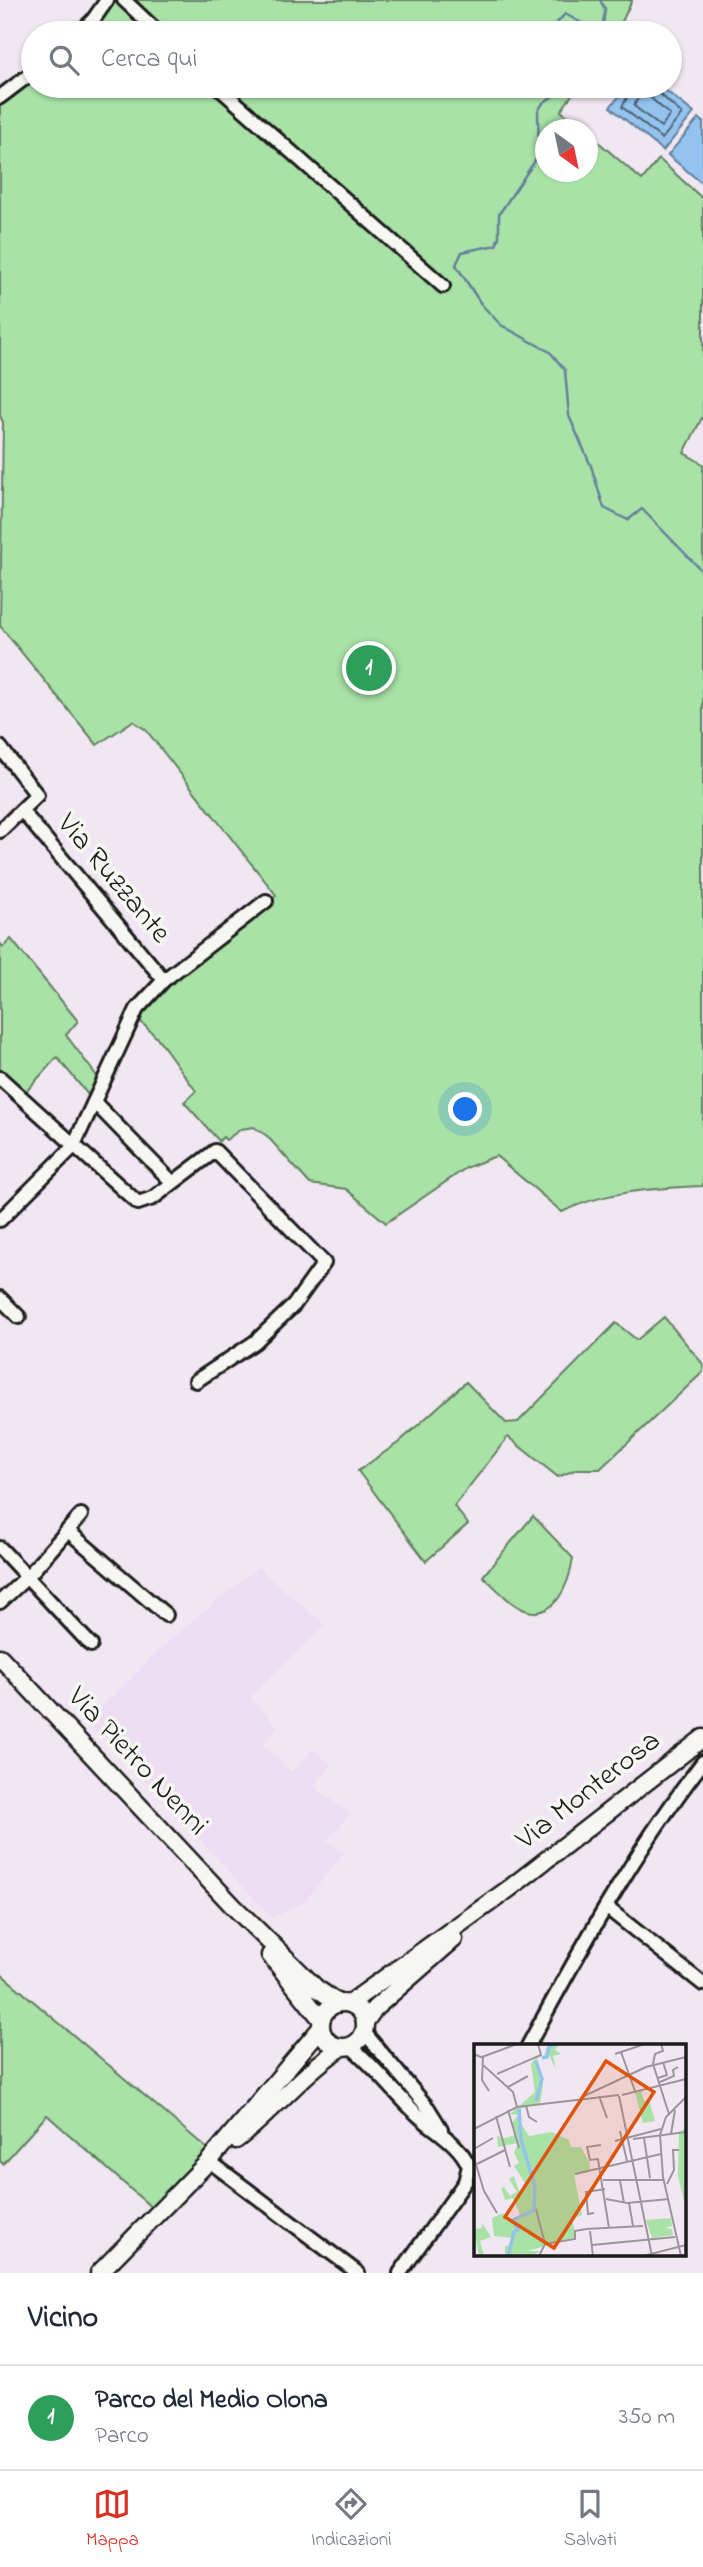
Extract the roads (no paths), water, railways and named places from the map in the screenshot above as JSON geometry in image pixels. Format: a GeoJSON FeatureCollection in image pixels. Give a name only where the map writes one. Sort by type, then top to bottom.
{"type":"FeatureCollection","features":[{"type":"Feature","properties":{"kind":"main road","name":"Via Pietro Nenni"},"geometry":{"type":"LineString","coordinates":[[0,1657],[233,1906],[316,1988],[344,2003]]}},
{"type":"Feature","properties":{"kind":"main road","name":"Via Monterosa"},"geometry":{"type":"LineString","coordinates":[[344,2003],[510,1888],[703,1738]]}},
{"type":"Feature","properties":{"kind":"main road","name":"Via Monterosa"},"geometry":{"type":"LineString","coordinates":[[365,2027],[375,2008],[510,1888]]}},
{"type":"Feature","properties":{"kind":"main road","name":"Via Pietro Nenni"},"geometry":{"type":"LineString","coordinates":[[233,1906],[320,2024]]}},
{"type":"Feature","properties":{"kind":"main road"},"geometry":{"type":"LineString","coordinates":[[99,2273],[209,2161],[320,2024],[330,2006],[344,2003],[357,2007],[365,2027],[346,2047],[323,2060],[275,2108],[209,2161]]}},
{"type":"Feature","properties":{"kind":"main road"},"geometry":{"type":"LineString","coordinates":[[320,2024],[325,2039],[346,2047]]}},
{"type":"Feature","properties":{"kind":"street"},"geometry":{"type":"LineString","coordinates":[[92,21],[107,0]]}},
{"type":"Feature","properties":{"kind":"street"},"geometry":{"type":"LineString","coordinates":[[124,0],[146,21]]}},
{"type":"Feature","properties":{"kind":"street"},"geometry":{"type":"LineString","coordinates":[[0,97],[21,81]]}},
{"type":"Feature","properties":{"kind":"street"},"geometry":{"type":"LineString","coordinates":[[230,98],[443,286]]}},
{"type":"Feature","properties":{"kind":"street"},"geometry":{"type":"LineString","coordinates":[[0,747],[37,795],[0,831]]}},
{"type":"Feature","properties":{"kind":"street","name":"Via Ruzzante"},"geometry":{"type":"LineString","coordinates":[[22,811],[164,980]]}},
{"type":"Feature","properties":{"kind":"street"},"geometry":{"type":"LineString","coordinates":[[0,1220],[73,1147],[137,1009],[164,980],[266,901]]}},
{"type":"Feature","properties":{"kind":"street"},"geometry":{"type":"LineString","coordinates":[[0,1078],[73,1147],[138,1203],[153,1198],[215,1151],[324,1263],[294,1305],[255,1342],[196,1381]]}},
{"type":"Feature","properties":{"kind":"street"},"geometry":{"type":"LineString","coordinates":[[94,1102],[173,1182]]}},
{"type":"Feature","properties":{"kind":"street"},"geometry":{"type":"LineString","coordinates":[[0,1298],[19,1317]]}},
{"type":"Feature","properties":{"kind":"street"},"geometry":{"type":"LineString","coordinates":[[0,1602],[29,1576],[82,1515]]}},
{"type":"Feature","properties":{"kind":"street"},"geometry":{"type":"LineString","coordinates":[[68,1531],[166,1615]]}},
{"type":"Feature","properties":{"kind":"street"},"geometry":{"type":"LineString","coordinates":[[0,1548],[91,1645]]}},
{"type":"Feature","properties":{"kind":"street"},"geometry":{"type":"LineString","coordinates":[[529,2044],[606,1907],[659,1820],[703,1762]]}},
{"type":"Feature","properties":{"kind":"street"},"geometry":{"type":"LineString","coordinates":[[606,1907],[703,1984]]}},
{"type":"Feature","properties":{"kind":"street"},"geometry":{"type":"LineString","coordinates":[[365,2027],[428,2108],[444,2136]]}},
{"type":"Feature","properties":{"kind":"street"},"geometry":{"type":"LineString","coordinates":[[346,2047],[472,2162],[465,2182],[400,2273]]}},
{"type":"Feature","properties":{"kind":"street"},"geometry":{"type":"LineString","coordinates":[[209,2161],[358,2273]]}},
{"type":"Feature","properties":{"kind":"water"},"geometry":{"type":"Polygon","coordinates":[[[618,98],[675,98],[694,113],[663,151],[610,107],[618,98]]]}},
{"type":"Feature","properties":{"kind":"water"},"geometry":{"type":"Polygon","coordinates":[[[699,118],[703,122],[703,184],[668,155],[699,118]]]}},
{"type":"Feature","properties":{"kind":"waterway"},"geometry":{"type":"LineString","coordinates":[[600,0],[605,9],[603,21]]}},
{"type":"Feature","properties":{"kind":"waterway"},"geometry":{"type":"LineString","coordinates":[[559,21],[565,14],[578,21]]}},
{"type":"Feature","properties":{"kind":"waterway"},"geometry":{"type":"LineString","coordinates":[[550,98],[538,111],[539,155],[499,214],[499,237],[496,245],[462,252],[456,265],[481,304],[501,325],[550,352],[565,370],[569,416],[591,466],[604,508],[628,520],[642,509],[703,572]]}},
{"type":"Feature","properties":{"kind":"place","name":"Parco del Medio Olona"},"geometry":{"type":"Point","coordinates":[369,668]}}]}
